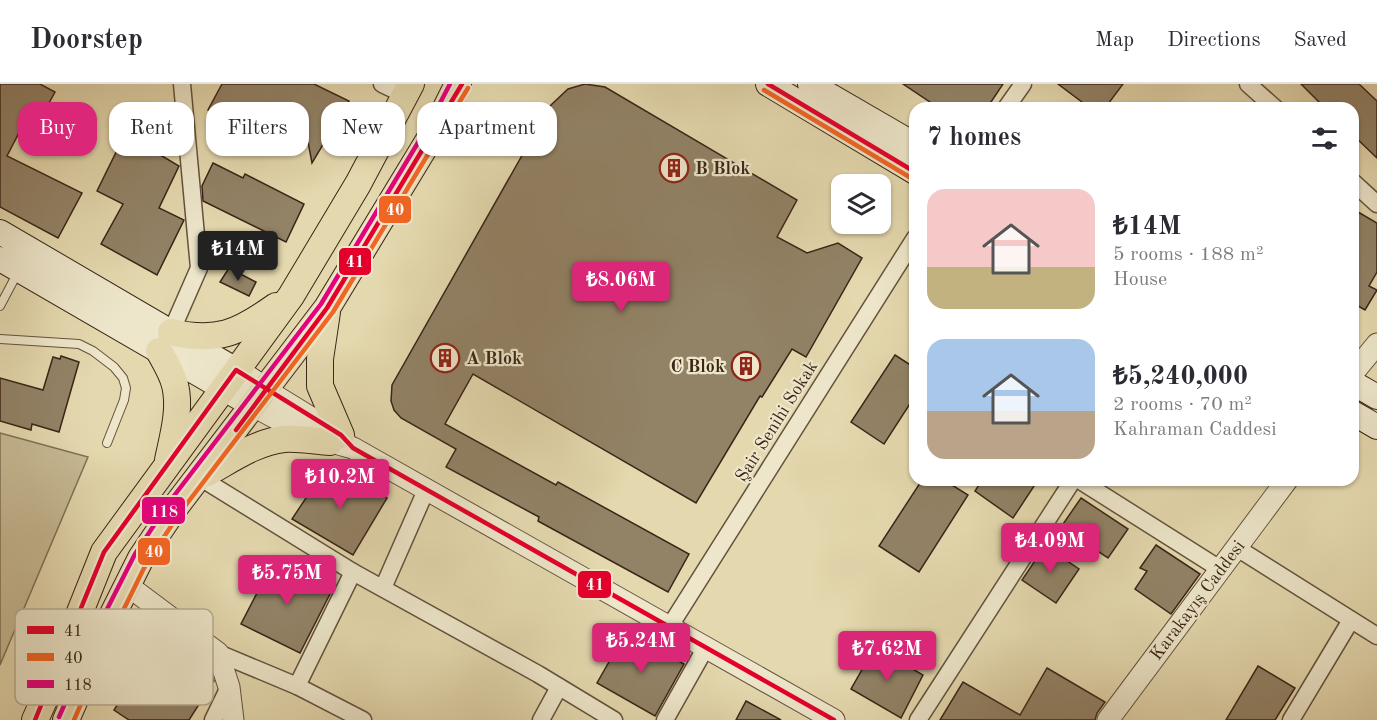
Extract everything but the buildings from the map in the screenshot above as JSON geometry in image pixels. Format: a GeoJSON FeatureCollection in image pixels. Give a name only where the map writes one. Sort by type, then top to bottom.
{"type":"FeatureCollection","features":[{"type":"Feature","properties":{"kind":"main road"},"geometry":{"type":"LineString","coordinates":[[116,609],[127,585],[160,528],[327,308],[435,130],[460,84]]}},
{"type":"Feature","properties":{"kind":"main road"},"geometry":{"type":"LineString","coordinates":[[768,84],[909,168]]}},
{"type":"Feature","properties":{"kind":"main road"},"geometry":{"type":"LineString","coordinates":[[810,84],[909,142]]}},
{"type":"Feature","properties":{"kind":"main road"},"geometry":{"type":"LineString","coordinates":[[81,609],[104,552],[291,296],[358,184],[399,88]]}},
{"type":"Feature","properties":{"kind":"main road"},"geometry":{"type":"LineString","coordinates":[[0,232],[165,341],[260,398]]}},
{"type":"Feature","properties":{"kind":"main road"},"geometry":{"type":"LineString","coordinates":[[10,265],[165,341],[221,336],[237,330],[291,296]]}},
{"type":"Feature","properties":{"kind":"main road"},"geometry":{"type":"LineString","coordinates":[[199,477],[245,452],[274,441],[297,439],[342,442],[320,386],[320,359],[327,308]]}},
{"type":"Feature","properties":{"kind":"main road"},"geometry":{"type":"LineString","coordinates":[[165,341],[177,399],[174,433],[167,466]]}},
{"type":"Feature","properties":{"kind":"main road"},"geometry":{"type":"LineString","coordinates":[[1359,386],[1377,397]]}},
{"type":"Feature","properties":{"kind":"main road"},"geometry":{"type":"LineString","coordinates":[[1359,416],[1377,426]]}},
{"type":"Feature","properties":{"kind":"main road"},"geometry":{"type":"LineString","coordinates":[[35,720],[42,705]]}},
{"type":"Feature","properties":{"kind":"main road"},"geometry":{"type":"LineString","coordinates":[[66,720],[73,705]]}},
{"type":"Feature","properties":{"kind":"street"},"geometry":{"type":"LineString","coordinates":[[165,341],[199,268],[182,84]]}},
{"type":"Feature","properties":{"kind":"street"},"geometry":{"type":"LineString","coordinates":[[1010,102],[1023,84]]}},
{"type":"Feature","properties":{"kind":"street"},"geometry":{"type":"LineString","coordinates":[[1248,84],[1268,102]]}},
{"type":"Feature","properties":{"kind":"street"},"geometry":{"type":"LineString","coordinates":[[1359,188],[1377,204]]}},
{"type":"Feature","properties":{"kind":"street","name":"Şair Senihi Sokak"},"geometry":{"type":"LineString","coordinates":[[670,626],[909,248]]}},
{"type":"Feature","properties":{"kind":"street"},"geometry":{"type":"LineString","coordinates":[[1359,366],[1377,344]]}},
{"type":"Feature","properties":{"kind":"street"},"geometry":{"type":"LineString","coordinates":[[260,398],[285,425],[342,442],[834,720]]}},
{"type":"Feature","properties":{"kind":"street"},"geometry":{"type":"LineString","coordinates":[[199,477],[353,572],[614,720]]}},
{"type":"Feature","properties":{"kind":"street"},"geometry":{"type":"LineString","coordinates":[[918,720],[1069,486]]}},
{"type":"Feature","properties":{"kind":"street"},"geometry":{"type":"LineString","coordinates":[[1089,486],[1220,569]]}},
{"type":"Feature","properties":{"kind":"street","name":"Karakayış Caddesi"},"geometry":{"type":"LineString","coordinates":[[1108,720],[1283,486]]}},
{"type":"Feature","properties":{"kind":"street"},"geometry":{"type":"LineString","coordinates":[[383,588],[427,488]]}},
{"type":"Feature","properties":{"kind":"street"},"geometry":{"type":"LineString","coordinates":[[1237,548],[1377,636]]}},
{"type":"Feature","properties":{"kind":"street"},"geometry":{"type":"LineString","coordinates":[[297,686],[353,572]]}},
{"type":"Feature","properties":{"kind":"street"},"geometry":{"type":"LineString","coordinates":[[127,585],[159,609]]}},
{"type":"Feature","properties":{"kind":"street"},"geometry":{"type":"LineString","coordinates":[[1291,720],[1351,620]]}},
{"type":"Feature","properties":{"kind":"street"},"geometry":{"type":"LineString","coordinates":[[665,720],[706,647]]}},
{"type":"Feature","properties":{"kind":"street"},"geometry":{"type":"LineString","coordinates":[[213,649],[297,686],[363,720]]}},
{"type":"Feature","properties":{"kind":"street"},"geometry":{"type":"LineString","coordinates":[[218,653],[229,687],[233,720]]}},
{"type":"Feature","properties":{"kind":"street"},"geometry":{"type":"LineString","coordinates":[[213,720],[229,687]]}},
{"type":"Feature","properties":{"kind":"street"},"geometry":{"type":"LineString","coordinates":[[541,720],[559,687]]}},
{"type":"Feature","properties":{"kind":"lane"},"geometry":{"type":"LineString","coordinates":[[0,306],[10,265]]}},
{"type":"Feature","properties":{"kind":"lane"},"geometry":{"type":"LineString","coordinates":[[0,339],[79,344],[93,351],[114,367],[123,378],[126,388],[107,443]]}},
{"type":"Feature","properties":{"kind":"shaded area"},"geometry":{"type":"Polygon","coordinates":[[[0,433],[88,457],[24,609],[15,609],[15,630],[0,665],[0,433]]]}},
{"type":"Feature","properties":{"kind":"transit line","name":"118"},"geometry":{"type":"LineString","coordinates":[[107,609],[135,554],[170,501],[321,304],[428,126],[450,84]]}},
{"type":"Feature","properties":{"kind":"transit line","name":"41"},"geometry":{"type":"LineString","coordinates":[[236,430],[327,308],[462,84]]}},
{"type":"Feature","properties":{"kind":"transit line","name":"41"},"geometry":{"type":"LineString","coordinates":[[768,84],[909,168]]}},
{"type":"Feature","properties":{"kind":"transit line","name":"40"},"geometry":{"type":"LineString","coordinates":[[124,609],[147,562],[182,510],[333,312],[468,88]]}},
{"type":"Feature","properties":{"kind":"transit line","name":"40"},"geometry":{"type":"LineString","coordinates":[[764,90],[909,177]]}},
{"type":"Feature","properties":{"kind":"transit line","name":"41"},"geometry":{"type":"LineString","coordinates":[[81,609],[104,552],[236,370],[341,435],[353,448],[834,720]]}},
{"type":"Feature","properties":{"kind":"transit line","name":"41"},"geometry":{"type":"LineString","coordinates":[[35,720],[41,705]]}},
{"type":"Feature","properties":{"kind":"transit line","name":"118"},"geometry":{"type":"LineString","coordinates":[[59,717],[64,705]]}},
{"type":"Feature","properties":{"kind":"transit line","name":"40"},"geometry":{"type":"LineString","coordinates":[[74,720],[81,705]]}},
{"type":"Feature","properties":{"kind":"place","name":"B Blok"},"geometry":{"type":"Point","coordinates":[674,168]}},
{"type":"Feature","properties":{"kind":"place","name":"A Blok"},"geometry":{"type":"Point","coordinates":[445,358]}},
{"type":"Feature","properties":{"kind":"place","name":"C Blok"},"geometry":{"type":"Point","coordinates":[746,366]}}]}
